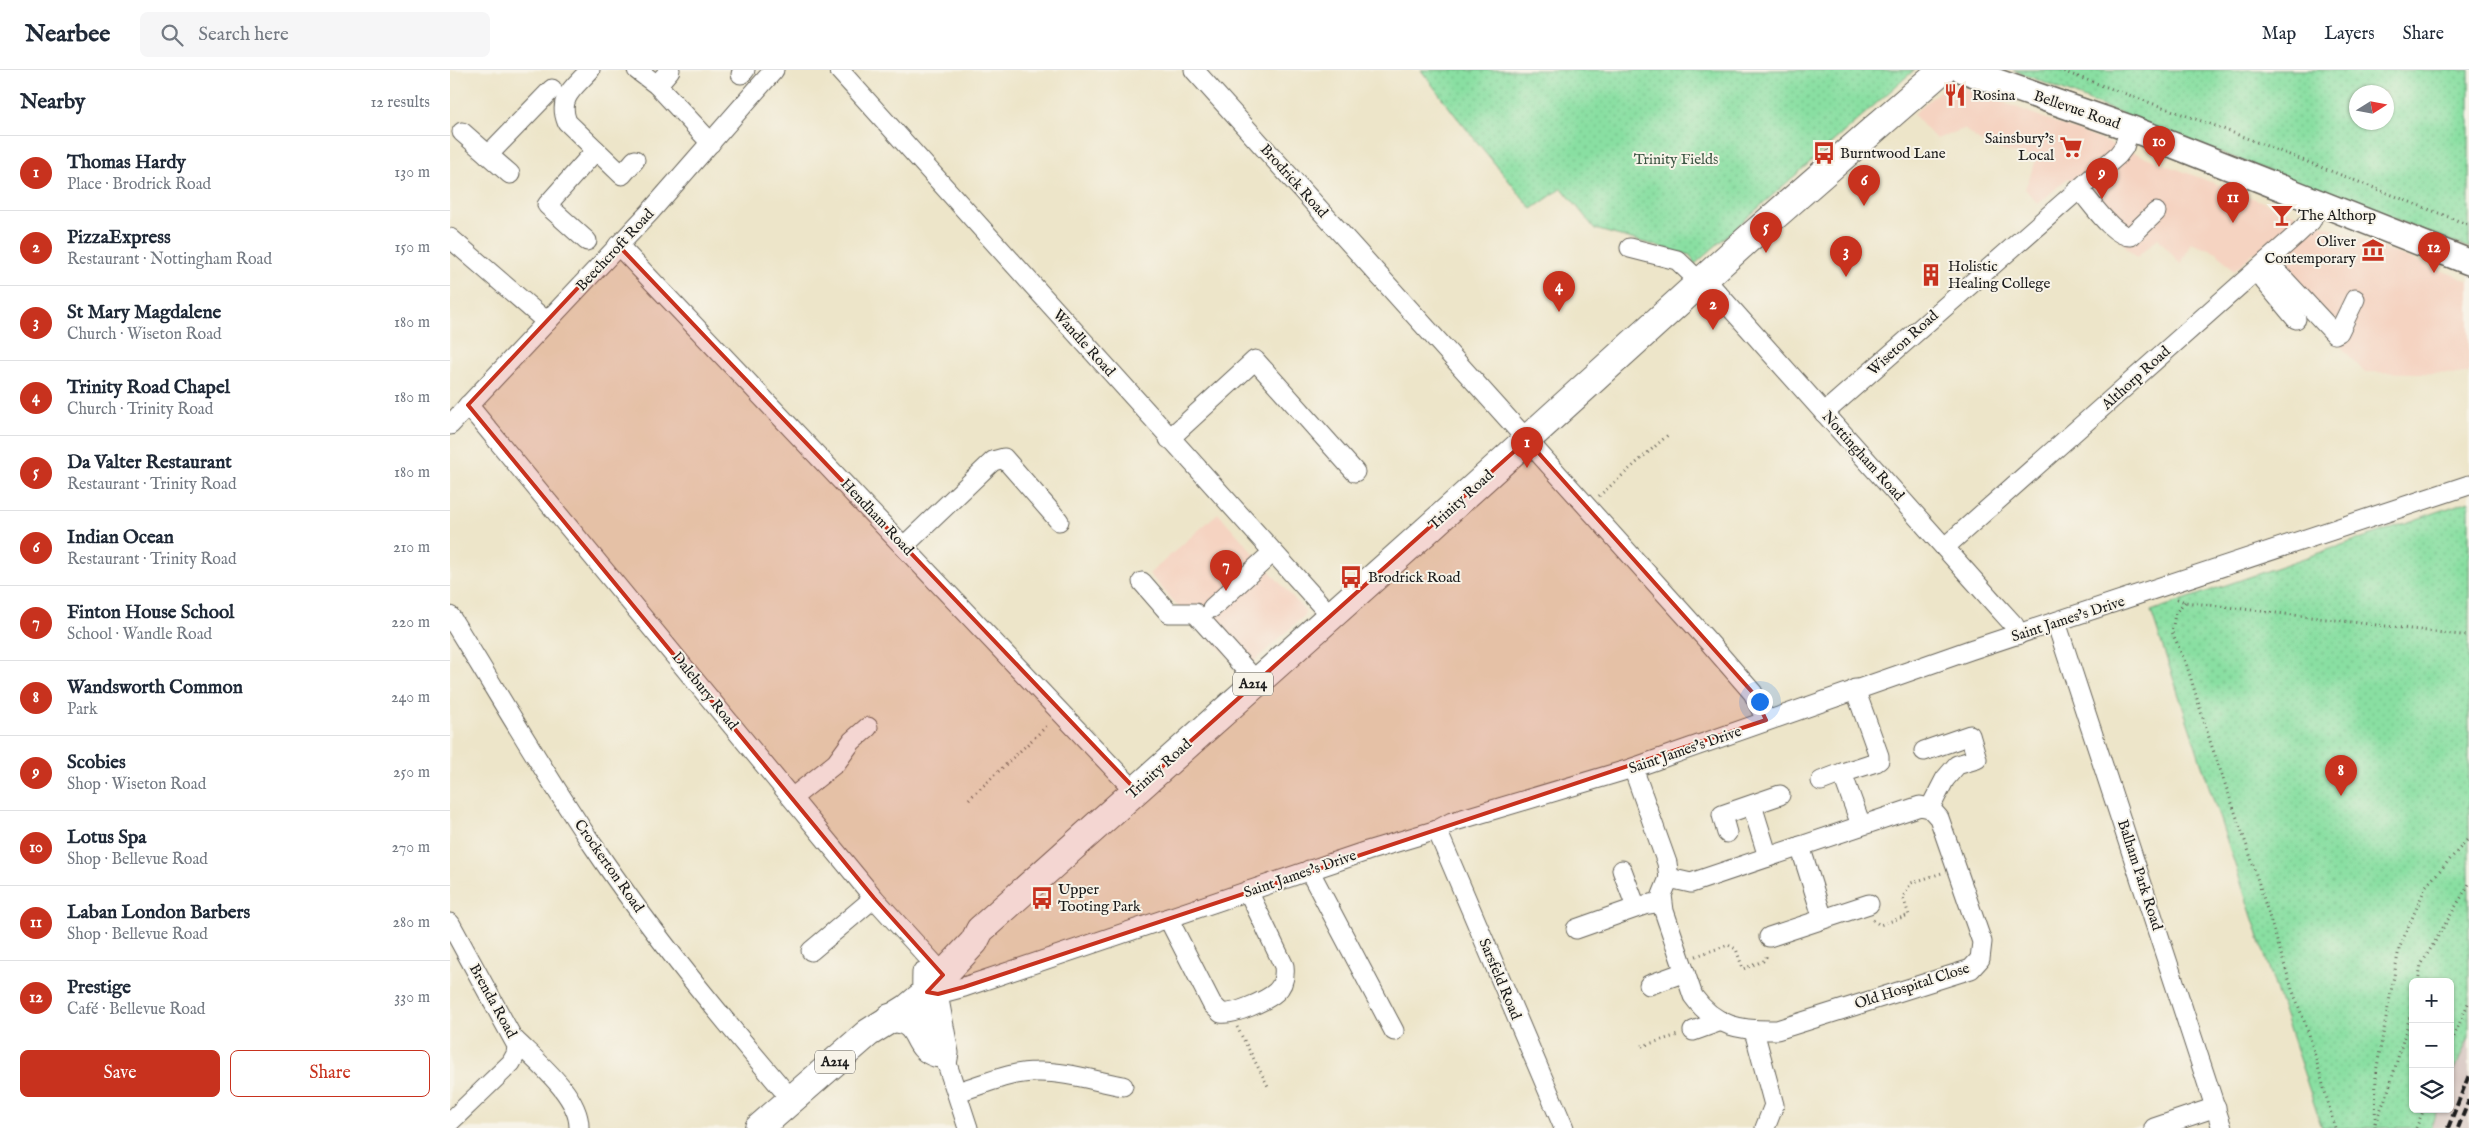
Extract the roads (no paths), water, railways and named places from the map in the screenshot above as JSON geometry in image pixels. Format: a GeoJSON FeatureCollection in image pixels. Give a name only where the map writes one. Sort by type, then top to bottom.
{"type":"FeatureCollection","features":[{"type":"Feature","properties":{"kind":"highway","name":"Trinity Road"},"geometry":{"type":"LineString","coordinates":[[759,1128],[884,1021],[882,1011],[887,1003],[931,982],[967,933],[980,930],[1677,305],[1702,280],[1942,70]]}},
{"type":"Feature","properties":{"kind":"highway"},"geometry":{"type":"LineString","coordinates":[[884,1021],[898,1018],[914,1026],[924,1044],[942,1058]]}},
{"type":"Feature","properties":{"kind":"main road","name":"Bellevue Road"},"geometry":{"type":"LineString","coordinates":[[1963,70],[2130,128],[2469,262]]}},
{"type":"Feature","properties":{"kind":"street"},"geometry":{"type":"LineString","coordinates":[[488,155],[553,89],[590,70]]}},
{"type":"Feature","properties":{"kind":"street"},"geometry":{"type":"LineString","coordinates":[[637,70],[657,85],[711,143]]}},
{"type":"Feature","properties":{"kind":"street"},"geometry":{"type":"LineString","coordinates":[[657,85],[670,70]]}},
{"type":"Feature","properties":{"kind":"street","name":"Beechcroft Road"},"geometry":{"type":"LineString","coordinates":[[450,425],[618,245],[711,143],[774,70]]}},
{"type":"Feature","properties":{"kind":"street","name":"Wandle Road"},"geometry":{"type":"LineString","coordinates":[[839,70],[1272,553],[1330,615]]}},
{"type":"Feature","properties":{"kind":"street","name":"Brodrick Road"},"geometry":{"type":"LineString","coordinates":[[1194,70],[1753,693],[1766,720]]}},
{"type":"Feature","properties":{"kind":"street"},"geometry":{"type":"LineString","coordinates":[[553,89],[567,122],[622,175],[635,160]]}},
{"type":"Feature","properties":{"kind":"street","name":"Wiseton Road"},"geometry":{"type":"LineString","coordinates":[[1824,413],[2118,155],[2124,147],[2130,128]]}},
{"type":"Feature","properties":{"kind":"street"},"geometry":{"type":"LineString","coordinates":[[462,132],[510,174]]}},
{"type":"Feature","properties":{"kind":"street"},"geometry":{"type":"LineString","coordinates":[[587,241],[547,205],[596,150]]}},
{"type":"Feature","properties":{"kind":"street"},"geometry":{"type":"LineString","coordinates":[[2079,189],[2105,219],[2120,234],[2126,237],[2131,236],[2156,212]]}},
{"type":"Feature","properties":{"kind":"street","name":"Althorp Road"},"geometry":{"type":"LineString","coordinates":[[1945,547],[2311,221],[2319,202]]}},
{"type":"Feature","properties":{"kind":"street"},"geometry":{"type":"LineString","coordinates":[[450,238],[547,322]]}},
{"type":"Feature","properties":{"kind":"street","name":"Hendham Road"},"geometry":{"type":"LineString","coordinates":[[618,245],[1135,790]]}},
{"type":"Feature","properties":{"kind":"street","name":"Nottingham Road"},"geometry":{"type":"LineString","coordinates":[[1630,248],[1677,260],[1702,280],[1945,547],[2014,625],[2018,635]]}},
{"type":"Feature","properties":{"kind":"street"},"geometry":{"type":"LineString","coordinates":[[2262,266],[2335,334],[2339,332],[2355,299]]}},
{"type":"Feature","properties":{"kind":"street"},"geometry":{"type":"LineString","coordinates":[[2262,266],[2296,319]]}},
{"type":"Feature","properties":{"kind":"street"},"geometry":{"type":"LineString","coordinates":[[1169,438],[1255,360],[1356,472]]}},
{"type":"Feature","properties":{"kind":"street","name":"Dalebury Road"},"geometry":{"type":"LineString","coordinates":[[468,405],[874,898],[931,982]]}},
{"type":"Feature","properties":{"kind":"street"},"geometry":{"type":"LineString","coordinates":[[904,546],[993,462],[1004,458],[1059,521]]}},
{"type":"Feature","properties":{"kind":"street","name":"Saint James's Drive"},"geometry":{"type":"LineString","coordinates":[[931,982],[1168,918],[1309,870],[1436,830],[1452,822],[1633,768],[1855,689],[2469,485]]}},
{"type":"Feature","properties":{"kind":"street"},"geometry":{"type":"LineString","coordinates":[[1212,608],[1272,553]]}},
{"type":"Feature","properties":{"kind":"street"},"geometry":{"type":"LineString","coordinates":[[1142,582],[1170,613],[1195,613],[1256,681]]}},
{"type":"Feature","properties":{"kind":"street","name":"Crockerton Road"},"geometry":{"type":"LineString","coordinates":[[450,616],[593,846],[633,903],[724,1020],[791,1100]]}},
{"type":"Feature","properties":{"kind":"street","name":"Balham Park Road"},"geometry":{"type":"LineString","coordinates":[[2056,622],[2222,1128]]}},
{"type":"Feature","properties":{"kind":"street"},"geometry":{"type":"LineString","coordinates":[[1821,781],[1879,760],[1878,752],[1855,689]]}},
{"type":"Feature","properties":{"kind":"street"},"geometry":{"type":"LineString","coordinates":[[792,798],[836,763],[852,741],[868,726]]}},
{"type":"Feature","properties":{"kind":"street"},"geometry":{"type":"LineString","coordinates":[[1669,878],[1691,882],[1920,806],[1930,808],[1945,779],[1957,765],[1977,759],[1970,735],[1924,751]]}},
{"type":"Feature","properties":{"kind":"street"},"geometry":{"type":"LineString","coordinates":[[1576,929],[1636,907],[1662,902],[1662,895],[1669,878],[1667,863],[1633,768]]}},
{"type":"Feature","properties":{"kind":"street"},"geometry":{"type":"LineString","coordinates":[[1842,774],[1861,825]]}},
{"type":"Feature","properties":{"kind":"street"},"geometry":{"type":"LineString","coordinates":[[1727,833],[1722,815],[1780,795]]}},
{"type":"Feature","properties":{"kind":"street"},"geometry":{"type":"LineString","coordinates":[[1752,805],[1768,857]]}},
{"type":"Feature","properties":{"kind":"street","name":"Old Hospital Close"},"geometry":{"type":"LineString","coordinates":[[1662,902],[1693,996],[1726,1025],[1754,1030],[1777,1030],[1971,969],[1980,958],[1982,942],[1940,818],[1930,808]]}},
{"type":"Feature","properties":{"kind":"street","name":"Sarsfeld Road"},"geometry":{"type":"LineString","coordinates":[[1436,830],[1564,1128]]}},
{"type":"Feature","properties":{"kind":"street"},"geometry":{"type":"LineString","coordinates":[[1800,846],[1824,919]]}},
{"type":"Feature","properties":{"kind":"street"},"geometry":{"type":"LineString","coordinates":[[1309,870],[1394,1031]]}},
{"type":"Feature","properties":{"kind":"street"},"geometry":{"type":"LineString","coordinates":[[1622,870],[1636,907]]}},
{"type":"Feature","properties":{"kind":"street"},"geometry":{"type":"LineString","coordinates":[[1168,918],[1212,1004],[1221,1012],[1231,1013],[1276,992],[1285,974],[1284,966],[1248,891]]}},
{"type":"Feature","properties":{"kind":"street"},"geometry":{"type":"LineString","coordinates":[[810,951],[874,898]]}},
{"type":"Feature","properties":{"kind":"street"},"geometry":{"type":"LineString","coordinates":[[1769,937],[1869,904]]}},
{"type":"Feature","properties":{"kind":"street","name":"Brenda Road"},"geometry":{"type":"LineString","coordinates":[[450,923],[516,1047],[562,1087],[575,1108],[579,1128]]}},
{"type":"Feature","properties":{"kind":"street"},"geometry":{"type":"LineString","coordinates":[[1649,985],[1683,967]]}},
{"type":"Feature","properties":{"kind":"street"},"geometry":{"type":"LineString","coordinates":[[931,982],[926,1028],[957,1092],[968,1128]]}},
{"type":"Feature","properties":{"kind":"street"},"geometry":{"type":"LineString","coordinates":[[1693,1031],[1722,1021]]}},
{"type":"Feature","properties":{"kind":"street"},"geometry":{"type":"LineString","coordinates":[[1754,1030],[1774,1105],[1765,1128]]}},
{"type":"Feature","properties":{"kind":"street"},"geometry":{"type":"LineString","coordinates":[[450,1122],[511,1063],[516,1047]]}},
{"type":"Feature","properties":{"kind":"street"},"geometry":{"type":"LineString","coordinates":[[957,1092],[1002,1077],[1036,1072],[1064,1074],[1123,1086]]}},
{"type":"Feature","properties":{"kind":"street"},"geometry":{"type":"LineString","coordinates":[[2154,1128],[2216,1107]]}},
{"type":"Feature","properties":{"kind":"railway"},"geometry":{"type":"LineString","coordinates":[[2448,1128],[2469,1075]]}},
{"type":"Feature","properties":{"kind":"railway"},"geometry":{"type":"LineString","coordinates":[[2458,1128],[2469,1100]]}},
{"type":"Feature","properties":{"kind":"place","name":"Rosina"},"geometry":{"type":"Point","coordinates":[1955,95]}},
{"type":"Feature","properties":{"kind":"place","name":"Sainsbury's Local"},"geometry":{"type":"Point","coordinates":[2071,147]}},
{"type":"Feature","properties":{"kind":"place","name":"Burntwood Lane"},"geometry":{"type":"Point","coordinates":[1824,153]}},
{"type":"Feature","properties":{"kind":"place","name":"Lotus Spa"},"geometry":{"type":"Point","coordinates":[2159,167]}},
{"type":"Feature","properties":{"kind":"place","name":"Scobies"},"geometry":{"type":"Point","coordinates":[2102,199]}},
{"type":"Feature","properties":{"kind":"place","name":"Indian Ocean"},"geometry":{"type":"Point","coordinates":[1864,206]}},
{"type":"Feature","properties":{"kind":"place","name":"The Althorp"},"geometry":{"type":"Point","coordinates":[2282,215]}},
{"type":"Feature","properties":{"kind":"place","name":"Laban London Barbers"},"geometry":{"type":"Point","coordinates":[2233,223]}},
{"type":"Feature","properties":{"kind":"place","name":"Oliver Contemporary"},"geometry":{"type":"Point","coordinates":[2373,250]}},
{"type":"Feature","properties":{"kind":"place","name":"Da Valter Restaurant"},"geometry":{"type":"Point","coordinates":[1766,253]}},
{"type":"Feature","properties":{"kind":"place","name":"Prestige"},"geometry":{"type":"Point","coordinates":[2434,273]}},
{"type":"Feature","properties":{"kind":"place","name":"Holistic Healing College"},"geometry":{"type":"Point","coordinates":[1931,275]}},
{"type":"Feature","properties":{"kind":"place","name":"St Mary Magdalene"},"geometry":{"type":"Point","coordinates":[1846,277]}},
{"type":"Feature","properties":{"kind":"place","name":"Trinity Road Chapel"},"geometry":{"type":"Point","coordinates":[1559,312]}},
{"type":"Feature","properties":{"kind":"place","name":"PizzaExpress"},"geometry":{"type":"Point","coordinates":[1713,330]}},
{"type":"Feature","properties":{"kind":"place","name":"Thomas Hardy"},"geometry":{"type":"Point","coordinates":[1527,468]}},
{"type":"Feature","properties":{"kind":"place","name":"Brodrick Road"},"geometry":{"type":"Point","coordinates":[1351,577]}},
{"type":"Feature","properties":{"kind":"place","name":"Finton House School"},"geometry":{"type":"Point","coordinates":[1226,591]}},
{"type":"Feature","properties":{"kind":"place","name":"Wandsworth Common"},"geometry":{"type":"Point","coordinates":[2341,796]}},
{"type":"Feature","properties":{"kind":"place","name":"Upper Tooting Park"},"geometry":{"type":"Point","coordinates":[1042,898]}},
{"type":"Feature","properties":{"kind":"park label","name":"Trinity Fields"},"geometry":{"type":"Point","coordinates":[1676,159]}}]}
